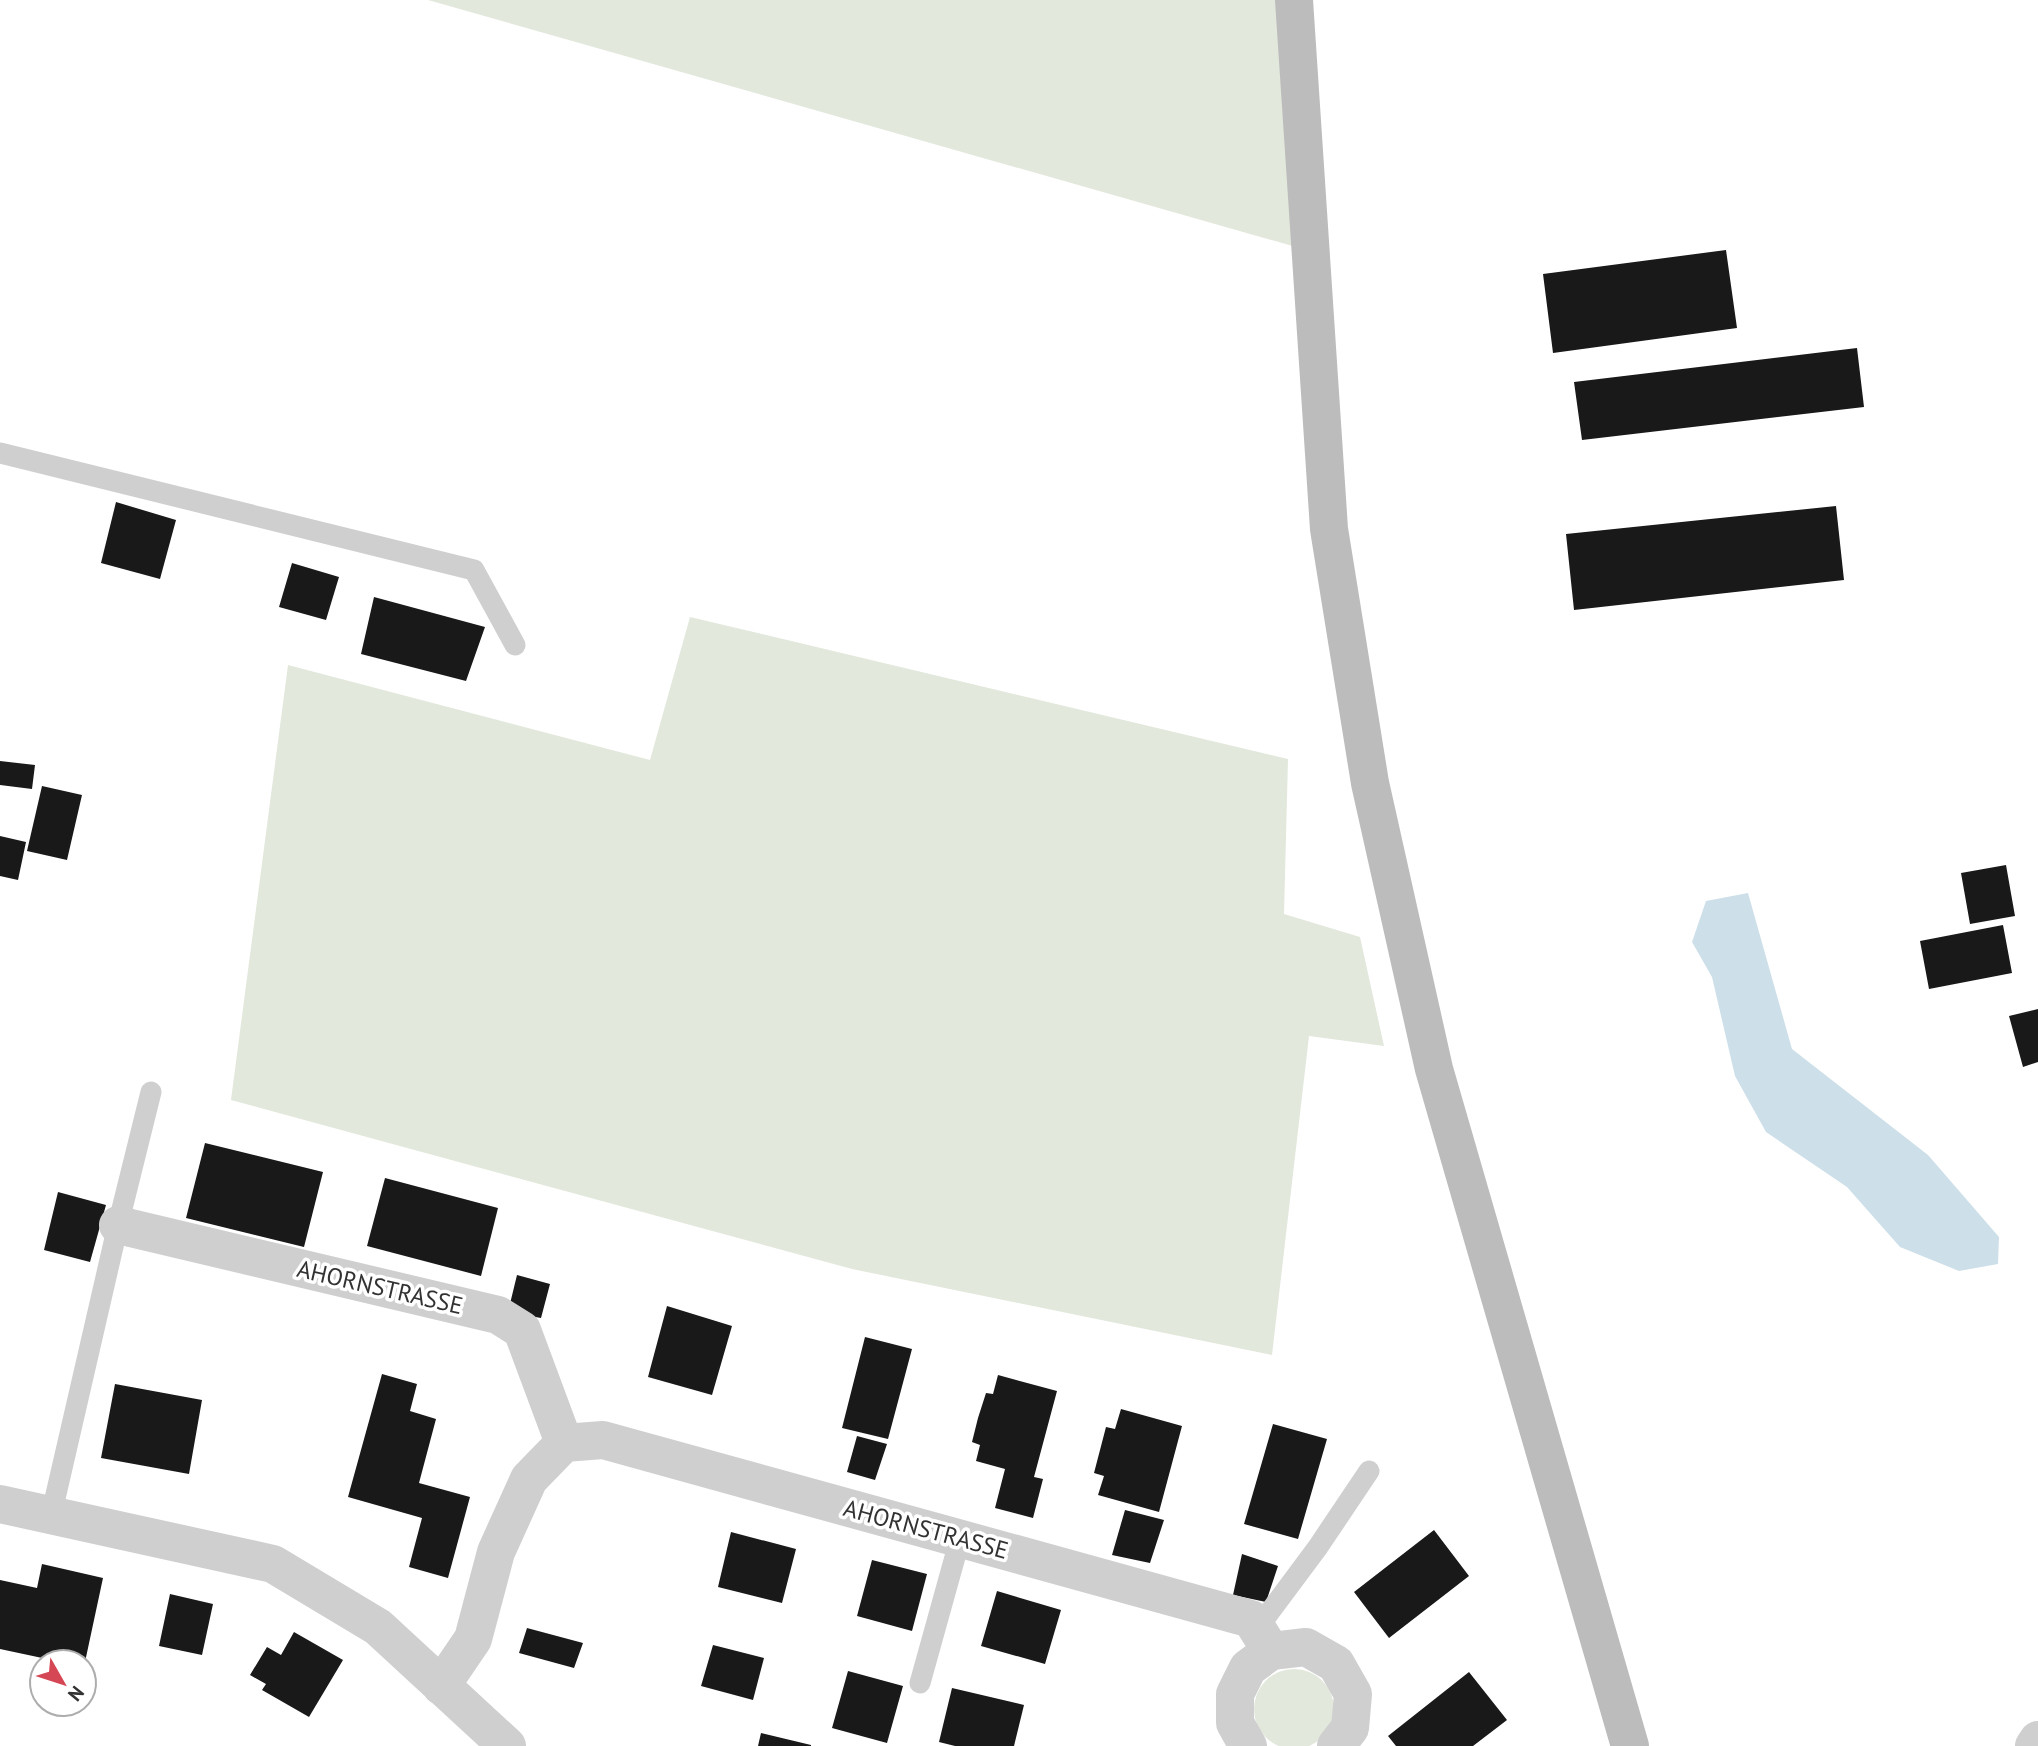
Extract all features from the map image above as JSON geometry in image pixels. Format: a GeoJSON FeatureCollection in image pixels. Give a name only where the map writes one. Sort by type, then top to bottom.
{"type":"FeatureCollection","features":[{"type":"Feature","properties":{"kind":"main road"},"geometry":{"type":"LineString","coordinates":[[1294,0],[1329,529],[1370,783],[1434,1069],[1630,1746]]}},
{"type":"Feature","properties":{"kind":"street","name":"AHORNSTRASSE"},"geometry":{"type":"LineString","coordinates":[[118,1225],[498,1315],[522,1330],[564,1443],[603,1440],[1251,1619],[1264,1640]]}},
{"type":"Feature","properties":{"kind":"street"},"geometry":{"type":"LineString","coordinates":[[441,1686],[473,1639],[496,1552],[529,1479],[564,1443]]}},
{"type":"Feature","properties":{"kind":"street"},"geometry":{"type":"LineString","coordinates":[[0,1504],[273,1563],[378,1627],[507,1746]]}},
{"type":"Feature","properties":{"kind":"street"},"geometry":{"type":"LineString","coordinates":[[1248,1746],[1235,1723],[1235,1694],[1264,1640],[1306,1647],[1336,1664],[1353,1694],[1350,1728],[1336,1746]]}},
{"type":"Feature","properties":{"kind":"street"},"geometry":{"type":"LineString","coordinates":[[2034,1746],[2038,1740]]}},
{"type":"Feature","properties":{"kind":"lane"},"geometry":{"type":"LineString","coordinates":[[0,453],[474,570],[515,645]]}},
{"type":"Feature","properties":{"kind":"lane"},"geometry":{"type":"LineString","coordinates":[[51,1516],[151,1093]]}},
{"type":"Feature","properties":{"kind":"lane"},"geometry":{"type":"LineString","coordinates":[[1264,1640],[1318,1548],[1369,1471]]}},
{"type":"Feature","properties":{"kind":"lane"},"geometry":{"type":"LineString","coordinates":[[920,1683],[960,1539]]}},
{"type":"Feature","properties":{"kind":"shaded area"},"geometry":{"type":"Polygon","coordinates":[[[428,0],[1294,0],[1310,251],[428,0]]]}},
{"type":"Feature","properties":{"kind":"shaded area"},"geometry":{"type":"Polygon","coordinates":[[[690,617],[1288,759],[1284,914],[1360,937],[1384,1046],[1309,1036],[1272,1355],[852,1269],[231,1100],[288,665],[650,760],[690,617]]]}},
{"type":"Feature","properties":{"kind":"shaded area"},"geometry":{"type":"Polygon","coordinates":[[[1294,1669],[1309,1672],[1322,1681],[1331,1694],[1334,1709],[1331,1724],[1322,1737],[1309,1746],[1294,1749],[1279,1746],[1266,1737],[1257,1724],[1254,1709],[1257,1694],[1266,1681],[1279,1672],[1294,1669]]]}},
{"type":"Feature","properties":{"kind":"water"},"geometry":{"type":"Polygon","coordinates":[[[1748,893],[1792,1049],[1928,1155],[1999,1237],[1998,1264],[1959,1271],[1900,1247],[1847,1187],[1766,1132],[1735,1076],[1712,977],[1692,942],[1706,901],[1748,893]]]}},
{"type":"Feature","properties":{"kind":"building"},"geometry":{"type":"Polygon","coordinates":[[[1726,250],[1737,328],[1553,353],[1543,274],[1726,250]]]}},
{"type":"Feature","properties":{"kind":"building"},"geometry":{"type":"Polygon","coordinates":[[[1857,348],[1864,407],[1582,440],[1574,382],[1857,348]]]}},
{"type":"Feature","properties":{"kind":"building"},"geometry":{"type":"Polygon","coordinates":[[[116,502],[176,520],[160,579],[101,563],[116,502]]]}},
{"type":"Feature","properties":{"kind":"building"},"geometry":{"type":"Polygon","coordinates":[[[1836,506],[1844,580],[1574,610],[1566,534],[1836,506]]]}},
{"type":"Feature","properties":{"kind":"building"},"geometry":{"type":"Polygon","coordinates":[[[292,563],[339,577],[326,620],[279,607],[292,563]]]}},
{"type":"Feature","properties":{"kind":"building"},"geometry":{"type":"Polygon","coordinates":[[[374,597],[485,627],[466,681],[361,654],[374,597]]]}},
{"type":"Feature","properties":{"kind":"building"},"geometry":{"type":"Polygon","coordinates":[[[0,761],[35,765],[32,789],[0,785],[0,761]]]}},
{"type":"Feature","properties":{"kind":"building"},"geometry":{"type":"Polygon","coordinates":[[[42,786],[82,795],[67,860],[27,851],[42,786]]]}},
{"type":"Feature","properties":{"kind":"building"},"geometry":{"type":"Polygon","coordinates":[[[0,836],[26,842],[18,880],[0,876],[0,836]]]}},
{"type":"Feature","properties":{"kind":"building"},"geometry":{"type":"Polygon","coordinates":[[[2006,865],[2015,916],[1970,924],[1961,873],[2006,865]]]}},
{"type":"Feature","properties":{"kind":"building"},"geometry":{"type":"Polygon","coordinates":[[[2003,925],[2012,973],[1929,989],[1920,941],[2003,925]]]}},
{"type":"Feature","properties":{"kind":"building"},"geometry":{"type":"Polygon","coordinates":[[[2038,1009],[2038,1062],[2023,1067],[2009,1016],[2038,1009]]]}},
{"type":"Feature","properties":{"kind":"building"},"geometry":{"type":"Polygon","coordinates":[[[205,1143],[323,1172],[304,1247],[186,1218],[205,1143]]]}},
{"type":"Feature","properties":{"kind":"building"},"geometry":{"type":"Polygon","coordinates":[[[385,1178],[498,1208],[481,1276],[367,1246],[385,1178]]]}},
{"type":"Feature","properties":{"kind":"building"},"geometry":{"type":"Polygon","coordinates":[[[58,1192],[106,1205],[90,1262],[44,1250],[58,1192]]]}},
{"type":"Feature","properties":{"kind":"building"},"geometry":{"type":"Polygon","coordinates":[[[517,1275],[550,1284],[541,1318],[508,1312],[517,1275]]]}},
{"type":"Feature","properties":{"kind":"building"},"geometry":{"type":"Polygon","coordinates":[[[667,1306],[732,1326],[712,1395],[648,1377],[667,1306]]]}},
{"type":"Feature","properties":{"kind":"building"},"geometry":{"type":"Polygon","coordinates":[[[865,1337],[912,1349],[888,1439],[842,1428],[865,1337]]]}},
{"type":"Feature","properties":{"kind":"building"},"geometry":{"type":"Polygon","coordinates":[[[382,1374],[417,1384],[410,1411],[436,1419],[419,1483],[470,1497],[448,1578],[409,1567],[422,1518],[348,1497],[382,1374]]]}},
{"type":"Feature","properties":{"kind":"building"},"geometry":{"type":"Polygon","coordinates":[[[998,1375],[1057,1391],[1034,1477],[1043,1479],[1033,1518],[995,1508],[1005,1469],[976,1461],[980,1445],[972,1442],[978,1418],[986,1393],[993,1394],[998,1375]]]}},
{"type":"Feature","properties":{"kind":"building"},"geometry":{"type":"Polygon","coordinates":[[[115,1384],[202,1400],[189,1474],[101,1458],[115,1384]]]}},
{"type":"Feature","properties":{"kind":"building"},"geometry":{"type":"Polygon","coordinates":[[[1121,1409],[1182,1426],[1159,1512],[1098,1495],[1104,1476],[1094,1473],[1106,1427],[1115,1429],[1121,1409]]]}},
{"type":"Feature","properties":{"kind":"building"},"geometry":{"type":"Polygon","coordinates":[[[1273,1424],[1327,1439],[1298,1539],[1244,1524],[1273,1424]]]}},
{"type":"Feature","properties":{"kind":"building"},"geometry":{"type":"Polygon","coordinates":[[[857,1436],[887,1444],[875,1480],[847,1472],[857,1436]]]}},
{"type":"Feature","properties":{"kind":"building"},"geometry":{"type":"Polygon","coordinates":[[[1125,1510],[1164,1520],[1150,1563],[1112,1555],[1125,1510]]]}},
{"type":"Feature","properties":{"kind":"building"},"geometry":{"type":"Polygon","coordinates":[[[1434,1530],[1469,1576],[1389,1638],[1354,1592],[1434,1530]]]}},
{"type":"Feature","properties":{"kind":"building"},"geometry":{"type":"Polygon","coordinates":[[[731,1532],[796,1549],[782,1603],[718,1587],[731,1532]]]}},
{"type":"Feature","properties":{"kind":"building"},"geometry":{"type":"Polygon","coordinates":[[[1242,1554],[1278,1566],[1266,1602],[1233,1595],[1242,1554]]]}},
{"type":"Feature","properties":{"kind":"building"},"geometry":{"type":"Polygon","coordinates":[[[872,1560],[927,1574],[912,1631],[857,1616],[872,1560]]]}},
{"type":"Feature","properties":{"kind":"building"},"geometry":{"type":"Polygon","coordinates":[[[42,1564],[103,1578],[88,1648],[28,1648],[28,1655],[0,1649],[0,1580],[37,1588],[42,1564]]]}},
{"type":"Feature","properties":{"kind":"building"},"geometry":{"type":"Polygon","coordinates":[[[997,1591],[1061,1610],[1045,1664],[981,1646],[997,1591]]]}},
{"type":"Feature","properties":{"kind":"building"},"geometry":{"type":"Polygon","coordinates":[[[170,1594],[213,1604],[202,1655],[159,1646],[170,1594]]]}},
{"type":"Feature","properties":{"kind":"building"},"geometry":{"type":"Polygon","coordinates":[[[527,1628],[583,1643],[574,1668],[519,1653],[527,1628]]]}},
{"type":"Feature","properties":{"kind":"building"},"geometry":{"type":"Polygon","coordinates":[[[294,1632],[343,1660],[309,1717],[262,1690],[266,1684],[250,1675],[267,1647],[281,1655],[294,1632]]]}},
{"type":"Feature","properties":{"kind":"building"},"geometry":{"type":"Polygon","coordinates":[[[713,1645],[764,1658],[753,1700],[701,1686],[713,1645]]]}},
{"type":"Feature","properties":{"kind":"building"},"geometry":{"type":"Polygon","coordinates":[[[848,1671],[903,1686],[887,1743],[832,1728],[848,1671]]]}},
{"type":"Feature","properties":{"kind":"building"},"geometry":{"type":"Polygon","coordinates":[[[1469,1672],[1507,1720],[1473,1746],[1396,1746],[1388,1736],[1469,1672]]]}},
{"type":"Feature","properties":{"kind":"building"},"geometry":{"type":"Polygon","coordinates":[[[952,1688],[1024,1705],[1014,1746],[955,1746],[939,1742],[952,1688]]]}},
{"type":"Feature","properties":{"kind":"building"},"geometry":{"type":"Polygon","coordinates":[[[761,1733],[811,1745],[811,1746],[758,1746],[761,1733]]]}}]}
